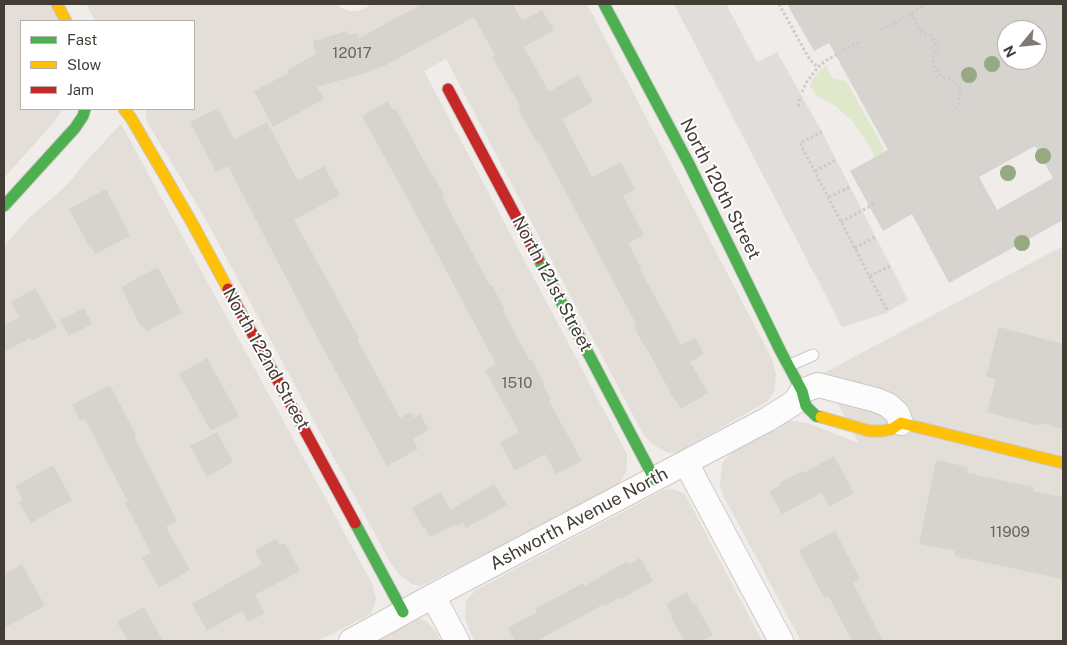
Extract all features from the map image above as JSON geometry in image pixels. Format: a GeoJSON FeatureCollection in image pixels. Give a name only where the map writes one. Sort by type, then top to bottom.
{"type":"FeatureCollection","features":[{"type":"Feature","properties":{"kind":"street"},"geometry":{"type":"LineString","coordinates":[[57,4],[65,20]]}},
{"type":"Feature","properties":{"kind":"street","name":"North 120th Street"},"geometry":{"type":"LineString","coordinates":[[604,4],[689,164],[802,391],[806,406],[816,416],[870,430],[882,431],[901,423]]}},
{"type":"Feature","properties":{"kind":"street","name":"North 121st Street"},"geometry":{"type":"LineString","coordinates":[[448,89],[655,480]]}},
{"type":"Feature","properties":{"kind":"street"},"geometry":{"type":"LineString","coordinates":[[4,206],[75,128],[85,110]]}},
{"type":"Feature","properties":{"kind":"street","name":"North 122nd Street"},"geometry":{"type":"LineString","coordinates":[[125,110],[191,221],[403,612]]}},
{"type":"Feature","properties":{"kind":"street"},"geometry":{"type":"LineString","coordinates":[[802,391],[818,385],[876,400],[888,404],[897,413],[901,423],[1063,463]]}},
{"type":"Feature","properties":{"kind":"street","name":"Ashworth Avenue North"},"geometry":{"type":"LineString","coordinates":[[351,641],[768,419],[795,402],[802,391]]}},
{"type":"Feature","properties":{"kind":"street"},"geometry":{"type":"LineString","coordinates":[[686,463],[781,641]]}},
{"type":"Feature","properties":{"kind":"street"},"geometry":{"type":"LineString","coordinates":[[433,596],[457,641]]}},
{"type":"Feature","properties":{"kind":"lane"},"geometry":{"type":"LineString","coordinates":[[788,366],[813,355]]}},
{"type":"Feature","properties":{"kind":"path"},"geometry":{"type":"LineString","coordinates":[[779,4],[806,55],[818,67]]}},
{"type":"Feature","properties":{"kind":"path"},"geometry":{"type":"LineString","coordinates":[[881,30],[924,6]]}},
{"type":"Feature","properties":{"kind":"path"},"geometry":{"type":"LineString","coordinates":[[911,14],[922,34],[931,36],[938,48],[933,58],[938,74],[951,79],[959,87],[959,102],[956,108]]}},
{"type":"Feature","properties":{"kind":"path"},"geometry":{"type":"LineString","coordinates":[[798,106],[806,83],[818,67],[859,42]]}},
{"type":"Feature","properties":{"kind":"path"},"geometry":{"type":"LineString","coordinates":[[822,132],[800,143],[888,312]]}},
{"type":"Feature","properties":{"kind":"path"},"geometry":{"type":"LineString","coordinates":[[815,171],[836,160]]}},
{"type":"Feature","properties":{"kind":"path"},"geometry":{"type":"LineString","coordinates":[[829,197],[850,186]]}},
{"type":"Feature","properties":{"kind":"path"},"geometry":{"type":"LineString","coordinates":[[841,222],[876,203]]}},
{"type":"Feature","properties":{"kind":"path"},"geometry":{"type":"LineString","coordinates":[[855,248],[875,237]]}},
{"type":"Feature","properties":{"kind":"path"},"geometry":{"type":"LineString","coordinates":[[870,276],[890,266]]}},
{"type":"Feature","properties":{"kind":"shaded area"},"geometry":{"type":"Polygon","coordinates":[[[4,4],[51,4],[60,20],[20,20],[20,110],[61,110],[54,122],[4,178],[4,4]]]}},
{"type":"Feature","properties":{"kind":"shaded area"},"geometry":{"type":"Polygon","coordinates":[[[86,4],[337,4],[341,8],[350,11],[358,11],[370,4],[587,4],[772,359],[776,375],[774,392],[768,401],[677,453],[666,452],[652,444],[643,434],[446,59],[424,71],[627,454],[627,469],[622,480],[615,488],[421,586],[412,584],[401,576],[391,564],[205,218],[147,122],[145,110],[195,110],[195,20],[94,20],[86,4]]]}},
{"type":"Feature","properties":{"kind":"shaded area"},"geometry":{"type":"Polygon","coordinates":[[[674,4],[726,4],[757,62],[777,52],[822,132],[908,300],[884,314],[842,327],[674,4]]]}},
{"type":"Feature","properties":{"kind":"shaded area"},"geometry":{"type":"Polygon","coordinates":[[[121,124],[373,585],[376,600],[371,614],[318,641],[4,641],[4,246],[30,217],[67,185],[121,124]]]}},
{"type":"Feature","properties":{"kind":"shaded area"},"geometry":{"type":"Polygon","coordinates":[[[1063,246],[1063,641],[801,641],[723,495],[720,486],[722,463],[731,453],[787,420],[807,423],[859,443],[822,374],[1063,246]]]}},
{"type":"Feature","properties":{"kind":"shaded area"},"geometry":{"type":"Polygon","coordinates":[[[666,489],[676,490],[685,494],[762,641],[474,641],[465,618],[466,600],[476,590],[666,489]]]}},
{"type":"Feature","properties":{"kind":"shaded area"},"geometry":{"type":"Polygon","coordinates":[[[417,617],[427,622],[434,629],[441,641],[374,641],[417,617]]]}},
{"type":"Feature","properties":{"kind":"green space"},"geometry":{"type":"Polygon","coordinates":[[[826,65],[832,78],[846,81],[892,163],[878,156],[875,157],[853,122],[837,107],[816,95],[809,86],[818,72],[826,65]]]}},
{"type":"Feature","properties":{"kind":"building"},"geometry":{"type":"Polygon","coordinates":[[[422,4],[513,4],[522,21],[542,10],[554,30],[524,47],[549,92],[578,75],[593,102],[562,119],[592,177],[621,162],[635,190],[623,196],[644,235],[628,243],[681,345],[695,338],[704,354],[690,362],[708,393],[681,409],[671,394],[633,325],[636,324],[547,157],[518,109],[521,107],[492,57],[495,55],[474,17],[386,65],[317,87],[324,99],[273,127],[254,91],[289,73],[287,70],[316,54],[313,41],[347,31],[348,35],[357,33],[359,38],[422,4]]]}},
{"type":"Feature","properties":{"kind":"building"},"geometry":{"type":"Polygon","coordinates":[[[787,4],[1063,4],[1063,220],[949,283],[912,214],[883,231],[850,171],[888,150],[829,43],[814,51],[787,4]],[[1035,146],[979,177],[997,210],[1053,178],[1035,146]]]}},
{"type":"Feature","properties":{"kind":"building"},"geometry":{"type":"Polygon","coordinates":[[[388,101],[393,110],[396,109],[444,195],[442,196],[490,286],[492,285],[505,310],[503,311],[530,361],[532,360],[551,400],[549,401],[582,461],[556,474],[545,454],[515,471],[500,443],[519,432],[485,370],[496,364],[362,116],[388,101]]]}},
{"type":"Feature","properties":{"kind":"building"},"geometry":{"type":"Polygon","coordinates":[[[218,108],[234,139],[267,122],[298,181],[324,166],[340,195],[294,220],[359,338],[357,339],[400,418],[411,412],[414,418],[420,414],[429,430],[413,439],[418,449],[387,466],[228,166],[216,172],[190,122],[218,108]]]}},
{"type":"Feature","properties":{"kind":"building"},"geometry":{"type":"Polygon","coordinates":[[[106,189],[130,236],[95,254],[69,209],[106,189]]]}},
{"type":"Feature","properties":{"kind":"building"},"geometry":{"type":"Polygon","coordinates":[[[158,267],[182,313],[146,332],[143,326],[141,327],[121,287],[158,267]]]}},
{"type":"Feature","properties":{"kind":"building"},"geometry":{"type":"Polygon","coordinates":[[[35,288],[57,327],[32,341],[30,338],[4,352],[4,325],[19,317],[11,302],[35,288]]]}},
{"type":"Feature","properties":{"kind":"building"},"geometry":{"type":"Polygon","coordinates":[[[84,308],[92,324],[69,336],[60,320],[84,308]]]}},
{"type":"Feature","properties":{"kind":"building"},"geometry":{"type":"Polygon","coordinates":[[[999,327],[1063,344],[1063,429],[1040,423],[1039,426],[987,412],[996,379],[986,377],[999,327]]]}},
{"type":"Feature","properties":{"kind":"building"},"geometry":{"type":"Polygon","coordinates":[[[207,358],[239,416],[211,431],[179,374],[207,358]]]}},
{"type":"Feature","properties":{"kind":"building"},"geometry":{"type":"Polygon","coordinates":[[[110,385],[177,521],[166,527],[190,570],[159,588],[142,558],[151,553],[125,503],[128,502],[85,419],[80,421],[72,405],[110,385]]]}},
{"type":"Feature","properties":{"kind":"building"},"geometry":{"type":"Polygon","coordinates":[[[217,432],[233,462],[207,477],[190,446],[217,432]]]}},
{"type":"Feature","properties":{"kind":"building"},"geometry":{"type":"Polygon","coordinates":[[[834,456],[854,493],[829,507],[822,493],[782,514],[769,491],[780,486],[779,483],[803,471],[804,473],[834,456]]]}},
{"type":"Feature","properties":{"kind":"building"},"geometry":{"type":"Polygon","coordinates":[[[936,460],[968,467],[967,473],[1034,487],[1033,491],[1063,497],[1063,579],[955,556],[955,551],[919,544],[936,460]]]}},
{"type":"Feature","properties":{"kind":"building"},"geometry":{"type":"Polygon","coordinates":[[[53,465],[72,500],[31,523],[19,502],[23,500],[15,486],[53,465]]]}},
{"type":"Feature","properties":{"kind":"building"},"geometry":{"type":"Polygon","coordinates":[[[494,484],[507,505],[466,528],[463,523],[456,526],[455,524],[430,537],[412,508],[441,492],[450,510],[494,484]]]}},
{"type":"Feature","properties":{"kind":"building"},"geometry":{"type":"Polygon","coordinates":[[[835,531],[860,579],[853,583],[883,641],[852,641],[829,597],[827,598],[826,596],[824,598],[799,550],[835,531]]]}},
{"type":"Feature","properties":{"kind":"building"},"geometry":{"type":"Polygon","coordinates":[[[277,539],[280,545],[285,543],[300,571],[255,595],[265,613],[248,622],[242,611],[207,631],[192,604],[262,564],[255,550],[277,539]]]}},
{"type":"Feature","properties":{"kind":"building"},"geometry":{"type":"Polygon","coordinates":[[[640,558],[653,581],[621,599],[620,597],[606,606],[604,604],[537,641],[515,641],[508,628],[537,612],[535,609],[583,583],[585,586],[627,561],[629,564],[640,558]]]}},
{"type":"Feature","properties":{"kind":"building"},"geometry":{"type":"Polygon","coordinates":[[[22,564],[45,606],[4,628],[4,574],[22,564]]]}},
{"type":"Feature","properties":{"kind":"building"},"geometry":{"type":"Polygon","coordinates":[[[687,592],[713,635],[701,641],[684,641],[666,604],[687,592]]]}},
{"type":"Feature","properties":{"kind":"building"},"geometry":{"type":"Polygon","coordinates":[[[144,607],[163,641],[128,641],[117,622],[144,607]]]}},
{"type":"Feature","properties":{"kind":"traffic: fast"},"geometry":{"type":"LineString","coordinates":[[604,4],[689,164],[802,391],[806,406],[816,416],[821,417]]}},
{"type":"Feature","properties":{"kind":"traffic: fast"},"geometry":{"type":"LineString","coordinates":[[4,206],[75,128],[85,110]]}},
{"type":"Feature","properties":{"kind":"traffic: fast"},"geometry":{"type":"LineString","coordinates":[[538,258],[655,480]]}},
{"type":"Feature","properties":{"kind":"traffic: fast"},"geometry":{"type":"LineString","coordinates":[[355,523],[403,612]]}},
{"type":"Feature","properties":{"kind":"traffic: slow"},"geometry":{"type":"LineString","coordinates":[[57,4],[65,20]]}},
{"type":"Feature","properties":{"kind":"traffic: slow"},"geometry":{"type":"LineString","coordinates":[[125,110],[191,221],[228,289]]}},
{"type":"Feature","properties":{"kind":"traffic: slow"},"geometry":{"type":"LineString","coordinates":[[821,417],[870,431],[892,429],[901,423],[1063,463]]}},
{"type":"Feature","properties":{"kind":"traffic: jam"},"geometry":{"type":"LineString","coordinates":[[448,89],[538,258]]}},
{"type":"Feature","properties":{"kind":"traffic: jam"},"geometry":{"type":"LineString","coordinates":[[228,289],[355,523]]}}]}
